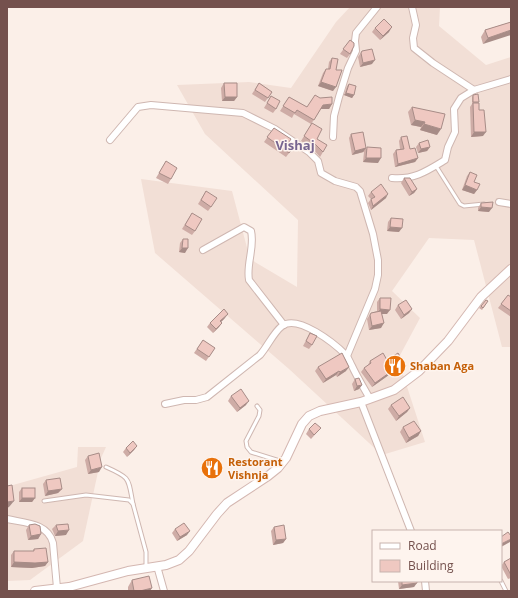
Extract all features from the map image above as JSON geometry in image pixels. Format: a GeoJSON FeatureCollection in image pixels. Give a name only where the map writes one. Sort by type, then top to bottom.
{"type":"FeatureCollection","features":[{"type":"Feature","properties":{"kind":"main road"},"geometry":{"type":"LineString","coordinates":[[36,591],[69,587],[128,571],[166,565],[179,560],[189,551],[227,503],[268,476],[283,462],[302,424],[309,416],[320,411],[361,402],[394,390],[419,371],[448,341],[481,297],[510,271]]}},
{"type":"Feature","properties":{"kind":"street"},"geometry":{"type":"LineString","coordinates":[[333,137],[334,116],[339,97],[348,68],[356,51],[356,32],[377,7]]}},
{"type":"Feature","properties":{"kind":"street"},"geometry":{"type":"LineString","coordinates":[[412,7],[416,25],[413,38],[414,48],[433,63],[474,90]]}},
{"type":"Feature","properties":{"kind":"street"},"geometry":{"type":"LineString","coordinates":[[392,178],[423,174],[445,160],[454,132],[454,110],[461,98],[474,90],[511,80]]}},
{"type":"Feature","properties":{"kind":"street"},"geometry":{"type":"LineString","coordinates":[[110,140],[138,107],[144,105],[243,113],[276,130],[309,152],[318,161],[321,173],[334,181],[356,187],[360,192],[373,234],[378,260],[378,275],[375,289],[347,356]]}},
{"type":"Feature","properties":{"kind":"street"},"geometry":{"type":"LineString","coordinates":[[499,202],[511,204]]}},
{"type":"Feature","properties":{"kind":"street"},"geometry":{"type":"LineString","coordinates":[[203,250],[244,227],[251,231],[253,237],[248,272],[249,280],[284,324]]}},
{"type":"Feature","properties":{"kind":"street"},"geometry":{"type":"LineString","coordinates":[[165,404],[207,397],[260,355],[276,332],[284,324],[294,323],[308,327],[325,338],[347,356],[370,399]]}},
{"type":"Feature","properties":{"kind":"street"},"geometry":{"type":"LineString","coordinates":[[361,402],[411,530]]}},
{"type":"Feature","properties":{"kind":"street"},"geometry":{"type":"LineString","coordinates":[[7,519],[40,527],[47,531],[52,537],[57,588]]}},
{"type":"Feature","properties":{"kind":"street"},"geometry":{"type":"LineString","coordinates":[[157,566],[164,591]]}},
{"type":"Feature","properties":{"kind":"lane"},"geometry":{"type":"LineString","coordinates":[[436,166],[460,204],[464,206],[486,204]]}},
{"type":"Feature","properties":{"kind":"lane"},"geometry":{"type":"LineString","coordinates":[[257,406],[260,410],[260,416],[246,441],[247,447],[251,452],[283,462]]}},
{"type":"Feature","properties":{"kind":"lane"},"geometry":{"type":"LineString","coordinates":[[106,467],[123,474],[127,478],[146,552],[146,568]]}},
{"type":"Feature","properties":{"kind":"lane"},"geometry":{"type":"LineString","coordinates":[[44,501],[86,495],[129,500],[133,504]]}},
{"type":"Feature","properties":{"kind":"lane"},"geometry":{"type":"LineString","coordinates":[[502,582],[506,591]]}},
{"type":"Feature","properties":{"kind":"shaded area"},"geometry":{"type":"Polygon","coordinates":[[[350,7],[440,7],[439,26],[486,65],[511,57],[511,347],[502,347],[474,240],[429,238],[392,291],[420,318],[398,359],[425,442],[382,455],[289,369],[155,253],[141,179],[232,191],[250,259],[297,287],[298,220],[205,134],[177,85],[249,82],[291,88],[336,22],[350,7]]]}},
{"type":"Feature","properties":{"kind":"shaded area"},"geometry":{"type":"Polygon","coordinates":[[[78,447],[106,447],[101,458],[83,541],[30,580],[7,581],[7,486],[77,467],[78,447]]]}},
{"type":"Feature","properties":{"kind":"building"},"geometry":{"type":"Polygon","coordinates":[[[384,19],[392,27],[383,36],[375,28],[384,19]]]}},
{"type":"Feature","properties":{"kind":"building"},"geometry":{"type":"Polygon","coordinates":[[[511,22],[511,30],[488,38],[485,30],[511,22]]]}},
{"type":"Feature","properties":{"kind":"building"},"geometry":{"type":"Polygon","coordinates":[[[350,40],[354,43],[354,46],[350,54],[343,49],[350,40]]]}},
{"type":"Feature","properties":{"kind":"building"},"geometry":{"type":"Polygon","coordinates":[[[372,49],[375,60],[363,63],[362,51],[372,49]]]}},
{"type":"Feature","properties":{"kind":"building"},"geometry":{"type":"Polygon","coordinates":[[[332,58],[338,59],[336,70],[342,70],[336,87],[321,82],[326,69],[330,69],[332,58]]]}},
{"type":"Feature","properties":{"kind":"building"},"geometry":{"type":"Polygon","coordinates":[[[224,83],[237,83],[237,97],[225,97],[224,83]]]}},
{"type":"Feature","properties":{"kind":"building"},"geometry":{"type":"Polygon","coordinates":[[[259,83],[272,92],[268,98],[255,90],[259,83]]]}},
{"type":"Feature","properties":{"kind":"building"},"geometry":{"type":"Polygon","coordinates":[[[349,84],[356,86],[354,95],[346,93],[349,84]]]}},
{"type":"Feature","properties":{"kind":"building"},"geometry":{"type":"Polygon","coordinates":[[[478,94],[479,102],[473,102],[473,95],[478,94]]]}},
{"type":"Feature","properties":{"kind":"building"},"geometry":{"type":"Polygon","coordinates":[[[315,95],[320,98],[332,97],[332,104],[323,105],[314,120],[297,110],[295,113],[283,106],[289,97],[307,107],[315,95]]]}},
{"type":"Feature","properties":{"kind":"building"},"geometry":{"type":"Polygon","coordinates":[[[271,96],[280,101],[276,109],[267,103],[271,96]]]}},
{"type":"Feature","properties":{"kind":"building"},"geometry":{"type":"Polygon","coordinates":[[[473,103],[479,103],[479,110],[484,110],[486,132],[474,132],[473,103]]]}},
{"type":"Feature","properties":{"kind":"building"},"geometry":{"type":"Polygon","coordinates":[[[412,107],[445,114],[441,129],[424,124],[425,122],[415,120],[412,107]]]}},
{"type":"Feature","properties":{"kind":"building"},"geometry":{"type":"Polygon","coordinates":[[[312,123],[322,129],[317,139],[327,145],[323,152],[304,136],[312,123]]]}},
{"type":"Feature","properties":{"kind":"building"},"geometry":{"type":"Polygon","coordinates":[[[274,128],[291,139],[287,145],[292,149],[289,153],[267,137],[274,128]]]}},
{"type":"Feature","properties":{"kind":"building"},"geometry":{"type":"Polygon","coordinates":[[[363,132],[366,148],[355,151],[351,134],[363,132]]]}},
{"type":"Feature","properties":{"kind":"building"},"geometry":{"type":"Polygon","coordinates":[[[407,136],[410,149],[415,148],[418,158],[398,164],[396,150],[404,149],[401,137],[407,136]]]}},
{"type":"Feature","properties":{"kind":"building"},"geometry":{"type":"Polygon","coordinates":[[[428,140],[430,147],[421,149],[419,143],[428,140]]]}},
{"type":"Feature","properties":{"kind":"building"},"geometry":{"type":"Polygon","coordinates":[[[367,147],[381,148],[381,158],[366,158],[367,147]]]}},
{"type":"Feature","properties":{"kind":"building"},"geometry":{"type":"Polygon","coordinates":[[[166,161],[177,168],[171,179],[159,173],[166,161]]]}},
{"type":"Feature","properties":{"kind":"building"},"geometry":{"type":"Polygon","coordinates":[[[470,172],[477,175],[474,182],[480,184],[477,190],[465,185],[470,172]]]}},
{"type":"Feature","properties":{"kind":"building"},"geometry":{"type":"Polygon","coordinates":[[[404,178],[410,178],[417,189],[412,192],[404,178]]]}},
{"type":"Feature","properties":{"kind":"building"},"geometry":{"type":"Polygon","coordinates":[[[381,184],[388,194],[373,206],[371,199],[375,197],[371,192],[381,184]]]}},
{"type":"Feature","properties":{"kind":"building"},"geometry":{"type":"Polygon","coordinates":[[[206,191],[217,198],[211,207],[201,200],[206,191]]]}},
{"type":"Feature","properties":{"kind":"building"},"geometry":{"type":"Polygon","coordinates":[[[493,202],[492,208],[481,207],[481,203],[493,202]]]}},
{"type":"Feature","properties":{"kind":"building"},"geometry":{"type":"Polygon","coordinates":[[[192,213],[202,219],[195,231],[185,225],[192,213]]]}},
{"type":"Feature","properties":{"kind":"building"},"geometry":{"type":"Polygon","coordinates":[[[391,218],[403,219],[402,228],[390,227],[391,218]]]}},
{"type":"Feature","properties":{"kind":"building"},"geometry":{"type":"Polygon","coordinates":[[[183,239],[188,239],[188,248],[182,248],[183,239]]]}},
{"type":"Feature","properties":{"kind":"building"},"geometry":{"type":"Polygon","coordinates":[[[508,295],[511,297],[511,311],[501,304],[508,295]]]}},
{"type":"Feature","properties":{"kind":"building"},"geometry":{"type":"Polygon","coordinates":[[[380,298],[391,298],[390,310],[380,309],[380,298]]]}},
{"type":"Feature","properties":{"kind":"building"},"geometry":{"type":"Polygon","coordinates":[[[406,300],[412,309],[404,315],[398,305],[406,300]]]}},
{"type":"Feature","properties":{"kind":"building"},"geometry":{"type":"Polygon","coordinates":[[[486,300],[488,301],[483,308],[481,306],[486,300]]]}},
{"type":"Feature","properties":{"kind":"building"},"geometry":{"type":"Polygon","coordinates":[[[224,309],[228,314],[220,321],[222,323],[216,329],[210,323],[224,309]]]}},
{"type":"Feature","properties":{"kind":"building"},"geometry":{"type":"Polygon","coordinates":[[[381,311],[384,323],[372,326],[371,313],[381,311]]]}},
{"type":"Feature","properties":{"kind":"building"},"geometry":{"type":"Polygon","coordinates":[[[310,333],[317,336],[312,345],[306,341],[310,333]]]}},
{"type":"Feature","properties":{"kind":"building"},"geometry":{"type":"Polygon","coordinates":[[[203,340],[215,348],[209,357],[197,349],[203,340]]]}},
{"type":"Feature","properties":{"kind":"building"},"geometry":{"type":"Polygon","coordinates":[[[342,353],[349,367],[326,379],[318,367],[342,353]]]}},
{"type":"Feature","properties":{"kind":"building"},"geometry":{"type":"Polygon","coordinates":[[[383,353],[387,360],[398,353],[406,366],[398,371],[396,368],[375,383],[364,368],[371,363],[370,361],[383,353]]]}},
{"type":"Feature","properties":{"kind":"building"},"geometry":{"type":"Polygon","coordinates":[[[359,378],[362,385],[357,386],[355,379],[359,378]]]}},
{"type":"Feature","properties":{"kind":"building"},"geometry":{"type":"Polygon","coordinates":[[[241,389],[249,401],[240,408],[231,396],[241,389]]]}},
{"type":"Feature","properties":{"kind":"building"},"geometry":{"type":"Polygon","coordinates":[[[403,397],[410,408],[399,416],[391,405],[403,397]]]}},
{"type":"Feature","properties":{"kind":"building"},"geometry":{"type":"Polygon","coordinates":[[[414,421],[421,431],[409,438],[403,427],[414,421]]]}},
{"type":"Feature","properties":{"kind":"building"},"geometry":{"type":"Polygon","coordinates":[[[315,423],[321,428],[314,435],[309,429],[315,423]]]}},
{"type":"Feature","properties":{"kind":"building"},"geometry":{"type":"Polygon","coordinates":[[[133,441],[137,446],[130,453],[126,448],[133,441]]]}},
{"type":"Feature","properties":{"kind":"building"},"geometry":{"type":"Polygon","coordinates":[[[99,453],[102,467],[91,470],[88,456],[99,453]]]}},
{"type":"Feature","properties":{"kind":"building"},"geometry":{"type":"Polygon","coordinates":[[[60,478],[62,489],[48,491],[46,480],[60,478]]]}},
{"type":"Feature","properties":{"kind":"building"},"geometry":{"type":"Polygon","coordinates":[[[12,485],[14,501],[7,502],[7,486],[12,485]]]}},
{"type":"Feature","properties":{"kind":"building"},"geometry":{"type":"Polygon","coordinates":[[[22,488],[35,488],[35,498],[22,498],[22,488]]]}},
{"type":"Feature","properties":{"kind":"building"},"geometry":{"type":"Polygon","coordinates":[[[184,523],[190,531],[180,537],[175,529],[184,523]]]}},
{"type":"Feature","properties":{"kind":"building"},"geometry":{"type":"Polygon","coordinates":[[[35,524],[40,526],[41,534],[31,536],[29,525],[35,524]]]}},
{"type":"Feature","properties":{"kind":"building"},"geometry":{"type":"Polygon","coordinates":[[[68,524],[69,530],[58,531],[56,525],[68,524]]]}},
{"type":"Feature","properties":{"kind":"building"},"geometry":{"type":"Polygon","coordinates":[[[284,525],[286,539],[276,540],[274,527],[284,525]]]}},
{"type":"Feature","properties":{"kind":"building"},"geometry":{"type":"Polygon","coordinates":[[[508,532],[511,539],[502,544],[502,536],[508,532]]]}},
{"type":"Feature","properties":{"kind":"building"},"geometry":{"type":"Polygon","coordinates":[[[46,548],[48,562],[14,562],[14,551],[34,551],[34,549],[46,548]]]}},
{"type":"Feature","properties":{"kind":"building"},"geometry":{"type":"Polygon","coordinates":[[[511,558],[511,575],[504,562],[511,558]]]}},
{"type":"Feature","properties":{"kind":"building"},"geometry":{"type":"Polygon","coordinates":[[[149,576],[152,588],[134,591],[132,580],[149,576]]]}},
{"type":"Feature","properties":{"kind":"building"},"geometry":{"type":"Polygon","coordinates":[[[402,582],[417,582],[417,583],[402,585],[402,582]]]}},
{"type":"Feature","properties":{"kind":"place","name":"Shaban Aga"},"geometry":{"type":"Point","coordinates":[395,366]}},
{"type":"Feature","properties":{"kind":"place","name":"Restorant Vishnja"},"geometry":{"type":"Point","coordinates":[212,468]}},
{"type":"Feature","properties":{"kind":"district","name":"Vishaj"},"geometry":{"type":"Point","coordinates":[295,145]}}]}
